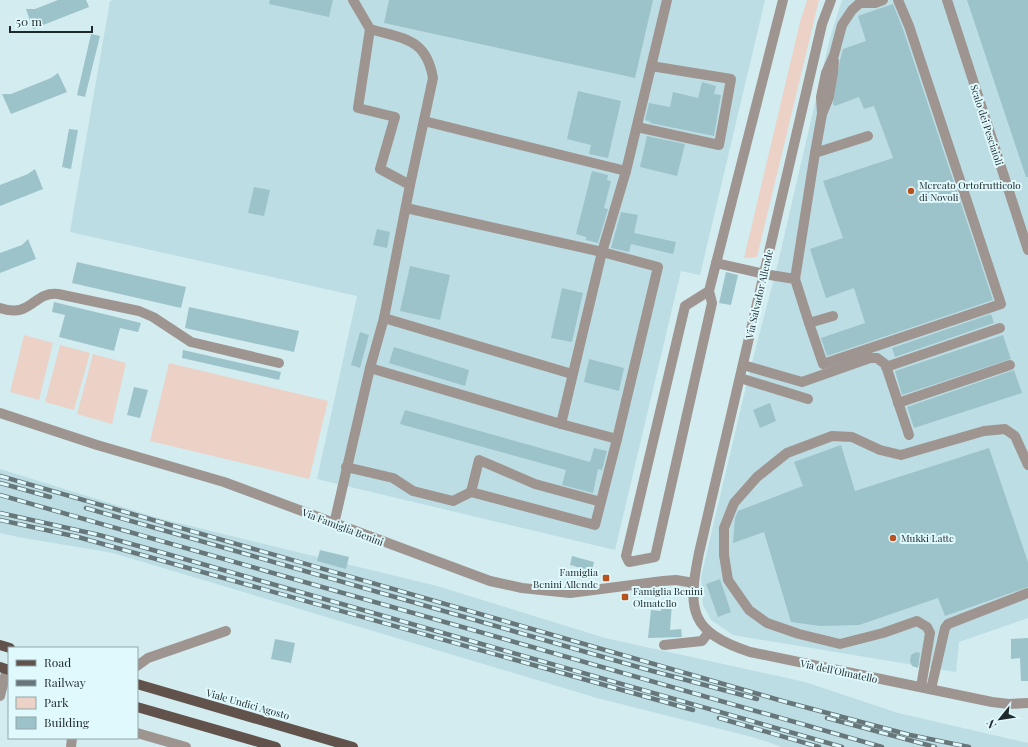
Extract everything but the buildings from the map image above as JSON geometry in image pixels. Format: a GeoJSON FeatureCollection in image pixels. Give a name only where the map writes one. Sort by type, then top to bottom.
{"type":"FeatureCollection","features":[{"type":"Feature","properties":{"kind":"main road","name":"Viale Undici Agosto"},"geometry":{"type":"LineString","coordinates":[[138,684],[353,747]]}},
{"type":"Feature","properties":{"kind":"main road"},"geometry":{"type":"LineString","coordinates":[[138,707],[276,747]]}},
{"type":"Feature","properties":{"kind":"street"},"geometry":{"type":"LineString","coordinates":[[353,0],[370,29],[358,108],[395,117],[380,169],[410,185]]}},
{"type":"Feature","properties":{"kind":"street"},"geometry":{"type":"LineString","coordinates":[[561,424],[602,252],[626,171],[667,0]]}},
{"type":"Feature","properties":{"kind":"street"},"geometry":{"type":"LineString","coordinates":[[709,291],[685,306],[626,556],[629,562],[655,557],[712,303],[709,291],[783,0]]}},
{"type":"Feature","properties":{"kind":"street"},"geometry":{"type":"LineString","coordinates":[[883,0],[875,3],[863,1],[847,16],[842,25],[834,55],[826,73],[821,97],[822,114],[795,279],[823,364],[1001,304],[909,26],[898,0]]}},
{"type":"Feature","properties":{"kind":"street","name":"Scalo dei Pesciaioli"},"geometry":{"type":"LineString","coordinates":[[947,0],[1028,250]]}},
{"type":"Feature","properties":{"kind":"street","name":"Via Salvador Allende"},"geometry":{"type":"LineString","coordinates":[[694,583],[699,553],[822,24],[829,4]]}},
{"type":"Feature","properties":{"kind":"street"},"geometry":{"type":"LineString","coordinates":[[334,524],[370,368],[384,318],[433,78],[427,55],[411,42],[370,29]]}},
{"type":"Feature","properties":{"kind":"street"},"geometry":{"type":"LineString","coordinates":[[637,127],[719,145],[731,79],[651,66]]}},
{"type":"Feature","properties":{"kind":"street"},"geometry":{"type":"LineString","coordinates":[[424,121],[626,171]]}},
{"type":"Feature","properties":{"kind":"street"},"geometry":{"type":"LineString","coordinates":[[815,153],[868,136]]}},
{"type":"Feature","properties":{"kind":"street"},"geometry":{"type":"LineString","coordinates":[[346,467],[393,478],[413,491],[453,501],[471,492],[595,525],[658,267],[602,252],[406,208]]}},
{"type":"Feature","properties":{"kind":"street"},"geometry":{"type":"LineString","coordinates":[[716,263],[764,274],[795,279]]}},
{"type":"Feature","properties":{"kind":"street"},"geometry":{"type":"LineString","coordinates":[[0,308],[9,311],[20,311],[48,294],[58,294],[139,311],[191,342],[279,363]]}},
{"type":"Feature","properties":{"kind":"street"},"geometry":{"type":"LineString","coordinates":[[809,323],[833,316]]}},
{"type":"Feature","properties":{"kind":"street"},"geometry":{"type":"LineString","coordinates":[[384,318],[572,374]]}},
{"type":"Feature","properties":{"kind":"street"},"geometry":{"type":"LineString","coordinates":[[886,367],[1000,328]]}},
{"type":"Feature","properties":{"kind":"street"},"geometry":{"type":"LineString","coordinates":[[743,365],[802,382],[870,358],[877,358],[886,367],[909,435]]}},
{"type":"Feature","properties":{"kind":"street"},"geometry":{"type":"LineString","coordinates":[[898,403],[1010,365]]}},
{"type":"Feature","properties":{"kind":"street"},"geometry":{"type":"LineString","coordinates":[[370,368],[617,439]]}},
{"type":"Feature","properties":{"kind":"street"},"geometry":{"type":"LineString","coordinates":[[740,378],[808,399]]}},
{"type":"Feature","properties":{"kind":"street","name":"Via Famiglia Benini"},"geometry":{"type":"LineString","coordinates":[[0,413],[97,445],[224,482],[490,581],[522,588],[570,593],[663,581],[676,580],[694,583]]}},
{"type":"Feature","properties":{"kind":"street"},"geometry":{"type":"LineString","coordinates":[[921,687],[930,633],[927,627],[917,621],[883,633],[840,644],[799,634],[767,622],[749,610],[728,580],[724,555],[724,528],[734,503],[756,477],[787,453],[832,436],[852,437],[880,450],[901,455],[984,431],[1005,429],[1015,436],[1028,465]]}},
{"type":"Feature","properties":{"kind":"street"},"geometry":{"type":"LineString","coordinates":[[471,492],[479,460],[535,484],[601,502]]}},
{"type":"Feature","properties":{"kind":"street","name":"Via dell'Olmatello"},"geometry":{"type":"LineString","coordinates":[[694,583],[692,591],[695,611],[709,632],[724,642],[750,652],[992,702],[1009,704],[1028,703]]}},
{"type":"Feature","properties":{"kind":"street"},"geometry":{"type":"LineString","coordinates":[[932,689],[945,628],[948,624],[1028,594]]}},
{"type":"Feature","properties":{"kind":"street"},"geometry":{"type":"LineString","coordinates":[[138,665],[148,658],[226,630]]}},
{"type":"Feature","properties":{"kind":"street"},"geometry":{"type":"LineString","coordinates":[[664,645],[702,641],[709,632]]}},
{"type":"Feature","properties":{"kind":"street"},"geometry":{"type":"LineString","coordinates":[[0,696],[5,669]]}},
{"type":"Feature","properties":{"kind":"street"},"geometry":{"type":"LineString","coordinates":[[138,733],[186,747]]}},
{"type":"Feature","properties":{"kind":"shaded area"},"geometry":{"type":"Polygon","coordinates":[[[765,0],[700,275],[681,271],[615,550],[317,479],[357,296],[70,232],[110,1],[765,0]]]}},
{"type":"Feature","properties":{"kind":"shaded area"},"geometry":{"type":"Polygon","coordinates":[[[842,0],[1028,0],[1028,618],[959,642],[956,672],[733,635],[711,620],[703,605],[701,577],[749,374],[778,263],[830,38],[842,0]]]}},
{"type":"Feature","properties":{"kind":"shaded area"},"geometry":{"type":"Polygon","coordinates":[[[0,469],[158,518],[437,586],[605,638],[805,682],[898,713],[1028,743],[1028,747],[782,747],[752,737],[597,698],[113,553],[0,533],[0,469]]]}},
{"type":"Feature","properties":{"kind":"green space"},"geometry":{"type":"Polygon","coordinates":[[[807,0],[819,0],[757,257],[744,258],[800,22],[807,0]]]}},
{"type":"Feature","properties":{"kind":"green space"},"geometry":{"type":"Polygon","coordinates":[[[24,335],[53,343],[39,400],[10,392],[24,335]]]}},
{"type":"Feature","properties":{"kind":"green space"},"geometry":{"type":"Polygon","coordinates":[[[60,345],[90,353],[74,410],[45,402],[60,345]]]}},
{"type":"Feature","properties":{"kind":"green space"},"geometry":{"type":"Polygon","coordinates":[[[93,354],[126,363],[112,424],[77,414],[93,354]]]}},
{"type":"Feature","properties":{"kind":"green space"},"geometry":{"type":"Polygon","coordinates":[[[169,363],[328,401],[309,479],[150,441],[169,363]]]}},
{"type":"Feature","properties":{"kind":"railway"},"geometry":{"type":"LineString","coordinates":[[0,476],[786,702],[910,735],[969,747]]}},
{"type":"Feature","properties":{"kind":"railway"},"geometry":{"type":"LineString","coordinates":[[0,483],[50,497]]}},
{"type":"Feature","properties":{"kind":"railway"},"geometry":{"type":"LineString","coordinates":[[0,495],[882,747]]}},
{"type":"Feature","properties":{"kind":"railway"},"geometry":{"type":"LineString","coordinates":[[86,508],[645,669],[757,699]]}},
{"type":"Feature","properties":{"kind":"railway"},"geometry":{"type":"LineString","coordinates":[[0,513],[99,535],[842,747]]}},
{"type":"Feature","properties":{"kind":"railway"},"geometry":{"type":"LineString","coordinates":[[0,520],[78,537],[693,710]]}},
{"type":"Feature","properties":{"kind":"railway"},"geometry":{"type":"LineString","coordinates":[[719,718],[819,747]]}},
{"type":"Feature","properties":{"kind":"railway"},"geometry":{"type":"LineString","coordinates":[[827,718],[935,747]]}},
{"type":"Feature","properties":{"kind":"place","name":"Mercato Ortofrutticolo di Novoli"},"geometry":{"type":"Point","coordinates":[911,191]}},
{"type":"Feature","properties":{"kind":"place","name":"Mukki Latte"},"geometry":{"type":"Point","coordinates":[893,538]}},
{"type":"Feature","properties":{"kind":"place","name":"Famiglia Benini Allende"},"geometry":{"type":"Point","coordinates":[606,578]}},
{"type":"Feature","properties":{"kind":"place","name":"Famiglia Benini Olmatello"},"geometry":{"type":"Point","coordinates":[625,597]}}]}
